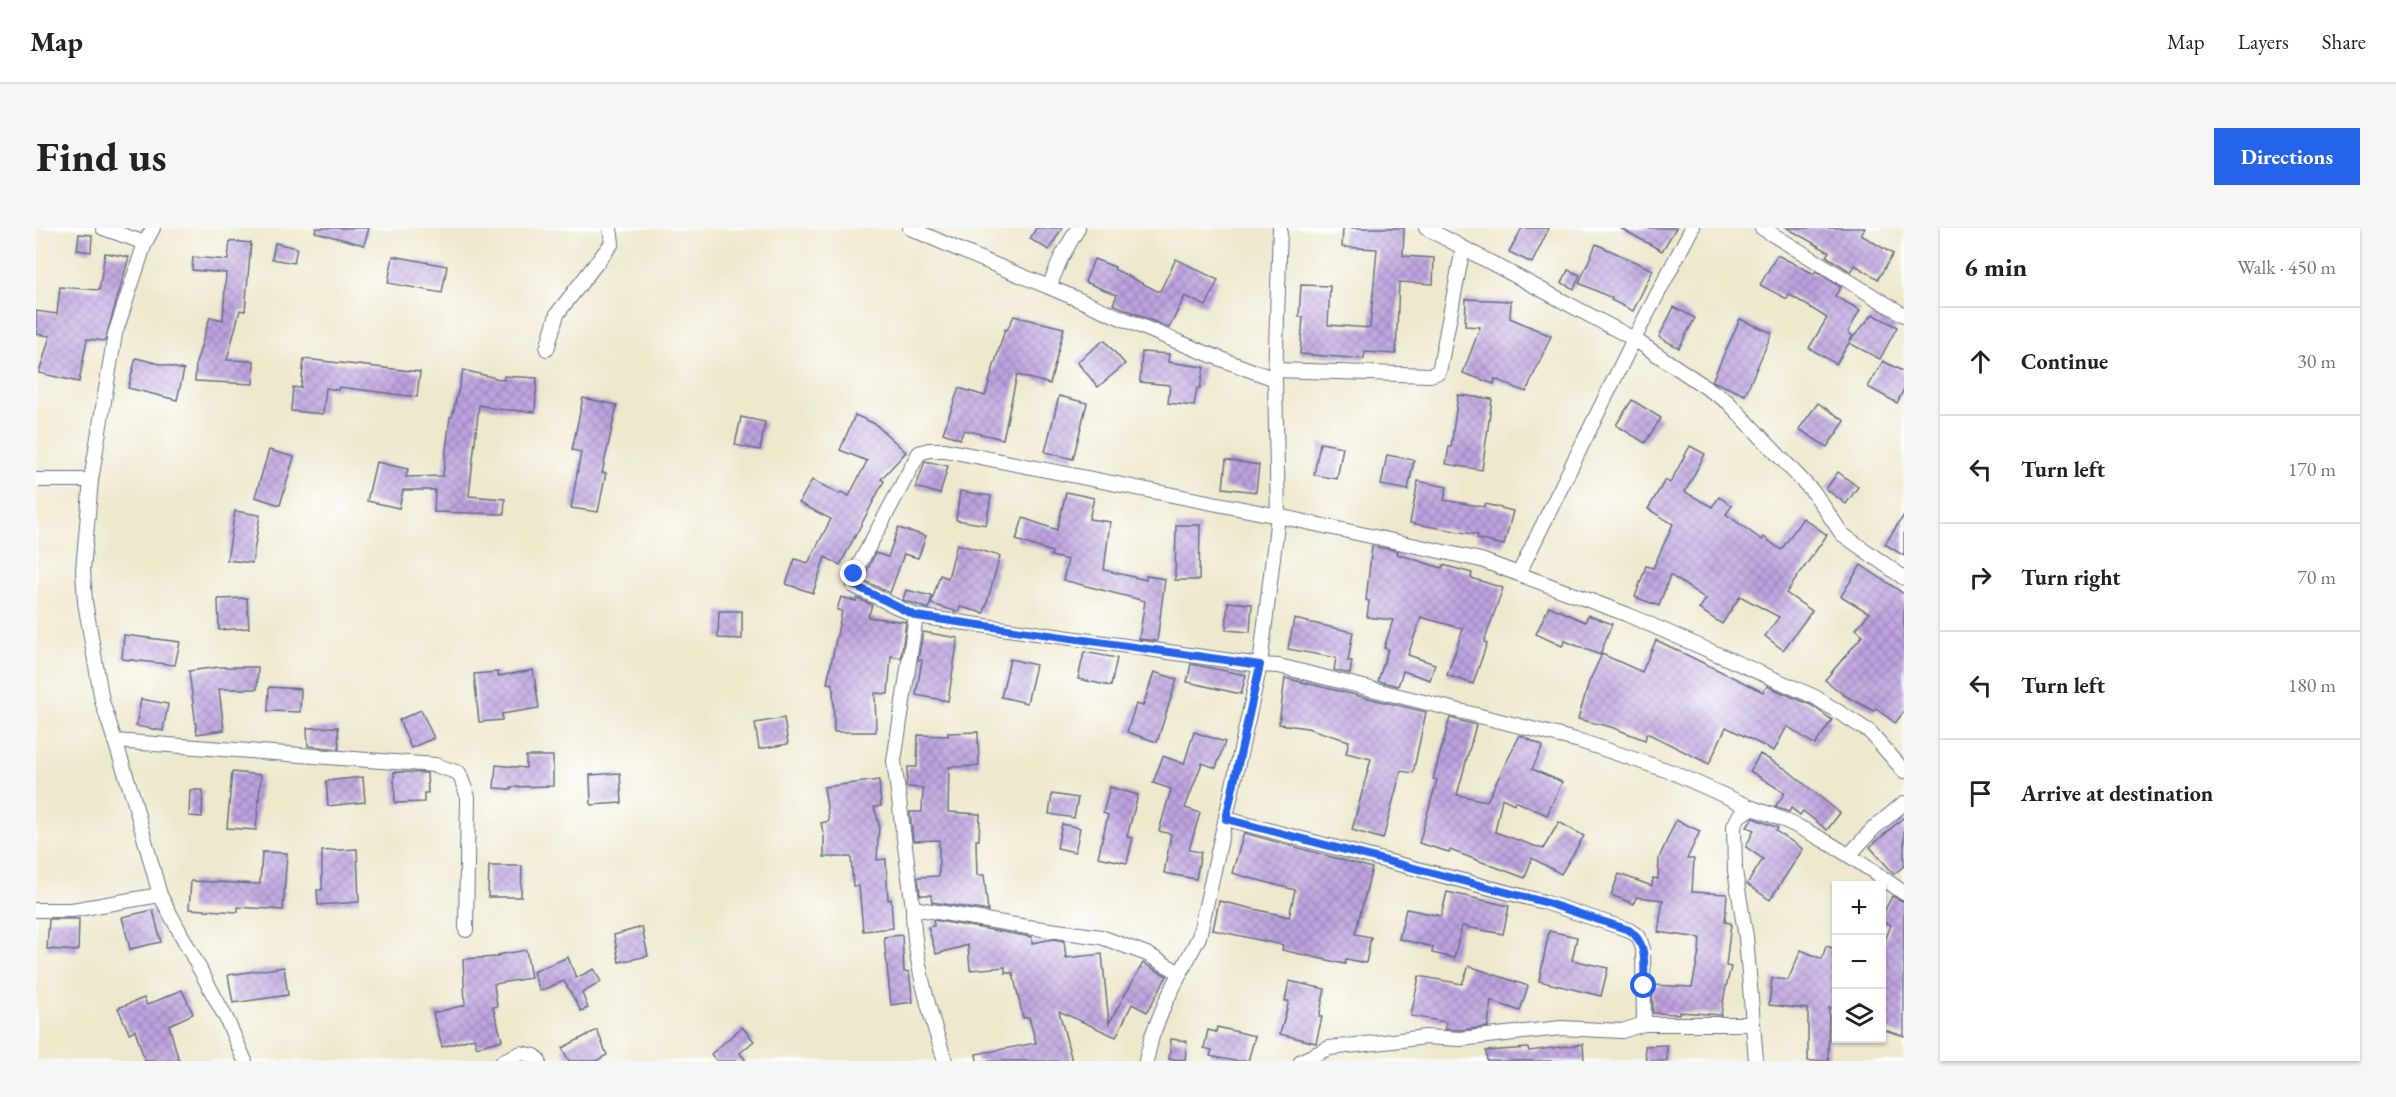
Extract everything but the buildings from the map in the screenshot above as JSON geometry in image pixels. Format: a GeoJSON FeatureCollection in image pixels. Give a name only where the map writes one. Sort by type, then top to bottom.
{"type":"FeatureCollection","features":[{"type":"Feature","properties":{"kind":"street"},"geometry":{"type":"LineString","coordinates":[[103,228],[145,243]]}},
{"type":"Feature","properties":{"kind":"street"},"geometry":{"type":"LineString","coordinates":[[153,228],[145,243],[115,334],[91,480],[83,570],[85,602],[102,701],[134,797],[160,895],[226,1018],[245,1061]]}},
{"type":"Feature","properties":{"kind":"street"},"geometry":{"type":"LineString","coordinates":[[547,349],[557,314],[612,243],[610,228]]}},
{"type":"Feature","properties":{"kind":"street"},"geometry":{"type":"LineString","coordinates":[[910,228],[986,263],[1049,287],[1209,356],[1275,374],[1430,375],[1439,372],[1463,248]]}},
{"type":"Feature","properties":{"kind":"street"},"geometry":{"type":"LineString","coordinates":[[1049,287],[1061,258],[1078,228]]}},
{"type":"Feature","properties":{"kind":"street"},"geometry":{"type":"LineString","coordinates":[[1146,1061],[1152,1036],[1199,937],[1260,665],[1278,516],[1275,374],[1280,228]]}},
{"type":"Feature","properties":{"kind":"street"},"geometry":{"type":"LineString","coordinates":[[1426,228],[1634,339],[1728,402],[1815,494],[1842,534],[1904,578]]}},
{"type":"Feature","properties":{"kind":"street"},"geometry":{"type":"LineString","coordinates":[[1520,573],[1634,339],[1692,228]]}},
{"type":"Feature","properties":{"kind":"street"},"geometry":{"type":"LineString","coordinates":[[1762,228],[1904,315]]}},
{"type":"Feature","properties":{"kind":"street"},"geometry":{"type":"LineString","coordinates":[[1904,771],[1870,732],[1815,697],[1626,614],[1520,573],[1481,560],[1278,516],[945,450],[929,450],[919,453],[854,574],[854,585],[916,616],[1290,668],[1580,741],[1672,772],[1767,813],[1850,854],[1904,893]]}},
{"type":"Feature","properties":{"kind":"street"},"geometry":{"type":"LineString","coordinates":[[36,480],[91,480]]}},
{"type":"Feature","properties":{"kind":"street"},"geometry":{"type":"LineString","coordinates":[[916,616],[894,761],[913,908],[913,927],[933,1022],[945,1061]]}},
{"type":"Feature","properties":{"kind":"street"},"geometry":{"type":"LineString","coordinates":[[116,741],[435,765],[459,773],[468,797],[466,930]]}},
{"type":"Feature","properties":{"kind":"street"},"geometry":{"type":"LineString","coordinates":[[1850,854],[1874,828],[1904,803]]}},
{"type":"Feature","properties":{"kind":"street"},"geometry":{"type":"LineString","coordinates":[[1752,808],[1739,816],[1734,826],[1735,871],[1746,938],[1756,1061]]}},
{"type":"Feature","properties":{"kind":"street"},"geometry":{"type":"LineString","coordinates":[[1226,819],[1544,902],[1629,930],[1639,937],[1644,949],[1644,1024]]}},
{"type":"Feature","properties":{"kind":"street"},"geometry":{"type":"LineString","coordinates":[[36,910],[72,910],[160,895]]}},
{"type":"Feature","properties":{"kind":"street"},"geometry":{"type":"LineString","coordinates":[[913,908],[1101,937],[1147,954],[1180,973]]}},
{"type":"Feature","properties":{"kind":"street"},"geometry":{"type":"LineString","coordinates":[[1301,1061],[1329,1048],[1425,1037],[1460,1039],[1561,1028],[1622,1030],[1644,1024],[1752,1024]]}},
{"type":"Feature","properties":{"kind":"street"},"geometry":{"type":"LineString","coordinates":[[503,1061],[521,1053],[535,1056],[539,1061]]}},
{"type":"Feature","properties":{"kind":"route"},"geometry":{"type":"LineString","coordinates":[[854,574],[854,585],[916,616],[1260,665],[1226,819],[1544,902],[1629,930],[1639,937],[1644,949],[1644,986]]}}]}
